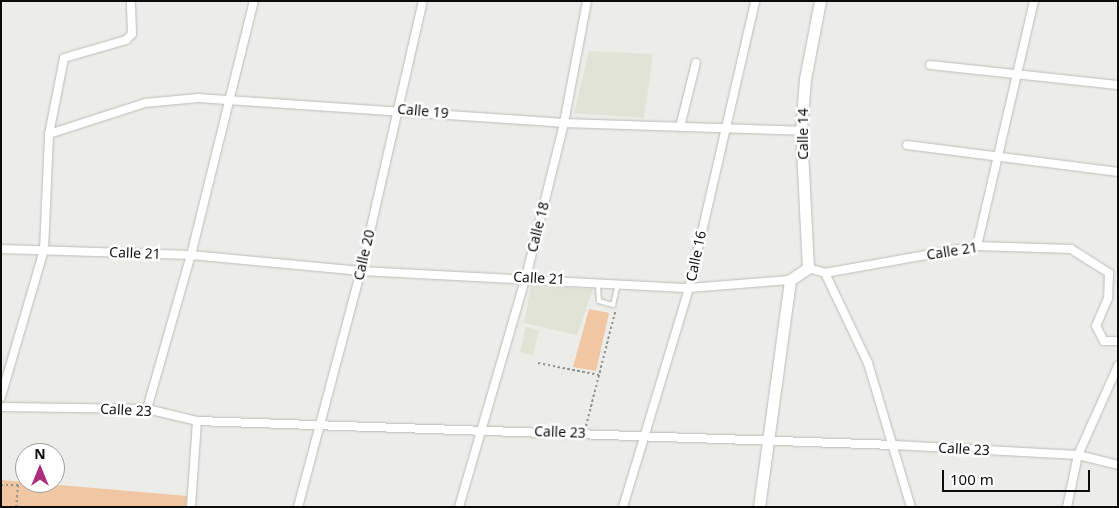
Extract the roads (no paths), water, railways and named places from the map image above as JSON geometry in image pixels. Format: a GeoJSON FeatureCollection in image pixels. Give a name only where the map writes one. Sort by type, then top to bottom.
{"type":"FeatureCollection","features":[{"type":"Feature","properties":{"kind":"street"},"geometry":{"type":"LineString","coordinates":[[1,398],[44,250],[50,134],[64,58],[126,40],[132,34],[131,1]]}},
{"type":"Feature","properties":{"kind":"street"},"geometry":{"type":"LineString","coordinates":[[147,409],[191,256],[254,1]]}},
{"type":"Feature","properties":{"kind":"street","name":"Calle 20"},"geometry":{"type":"LineString","coordinates":[[298,507],[323,424],[361,271],[396,108],[423,1]]}},
{"type":"Feature","properties":{"kind":"street","name":"Calle 18"},"geometry":{"type":"LineString","coordinates":[[459,507],[526,277],[564,123],[587,1]]}},
{"type":"Feature","properties":{"kind":"street","name":"Calle 16"},"geometry":{"type":"LineString","coordinates":[[623,507],[643,435],[689,288],[724,128],[755,1]]}},
{"type":"Feature","properties":{"kind":"street","name":"Calle 14"},"geometry":{"type":"LineString","coordinates":[[808,268],[801,131],[805,79],[820,1]]}},
{"type":"Feature","properties":{"kind":"street"},"geometry":{"type":"LineString","coordinates":[[977,246],[1034,1]]}},
{"type":"Feature","properties":{"kind":"street"},"geometry":{"type":"LineString","coordinates":[[680,127],[696,63]]}},
{"type":"Feature","properties":{"kind":"street"},"geometry":{"type":"LineString","coordinates":[[930,66],[1118,85]]}},
{"type":"Feature","properties":{"kind":"street","name":"Calle 19"},"geometry":{"type":"LineString","coordinates":[[50,134],[145,103],[198,98],[230,102],[396,108],[564,123],[801,131]]}},
{"type":"Feature","properties":{"kind":"street"},"geometry":{"type":"LineString","coordinates":[[907,145],[998,159],[1118,172]]}},
{"type":"Feature","properties":{"kind":"street","name":"Calle 21"},"geometry":{"type":"LineString","coordinates":[[1,249],[191,256],[361,271],[526,277],[689,288],[790,280],[808,268],[825,273],[977,246],[1071,249],[1109,273],[1108,298],[1096,326],[1104,341],[1118,341]]}},
{"type":"Feature","properties":{"kind":"street"},"geometry":{"type":"LineString","coordinates":[[825,273],[868,363],[895,445],[911,507]]}},
{"type":"Feature","properties":{"kind":"street"},"geometry":{"type":"LineString","coordinates":[[759,507],[790,280]]}},
{"type":"Feature","properties":{"kind":"street"},"geometry":{"type":"LineString","coordinates":[[1067,507],[1078,455],[1118,366]]}},
{"type":"Feature","properties":{"kind":"street","name":"Calle 23"},"geometry":{"type":"LineString","coordinates":[[1,407],[147,409],[197,421],[643,435],[767,443],[895,445],[1078,455],[1118,465]]}},
{"type":"Feature","properties":{"kind":"street"},"geometry":{"type":"LineString","coordinates":[[191,507],[197,421]]}},
{"type":"Feature","properties":{"kind":"lane"},"geometry":{"type":"LineString","coordinates":[[598,282],[599,301],[607,304],[613,304],[618,283]]}}]}
